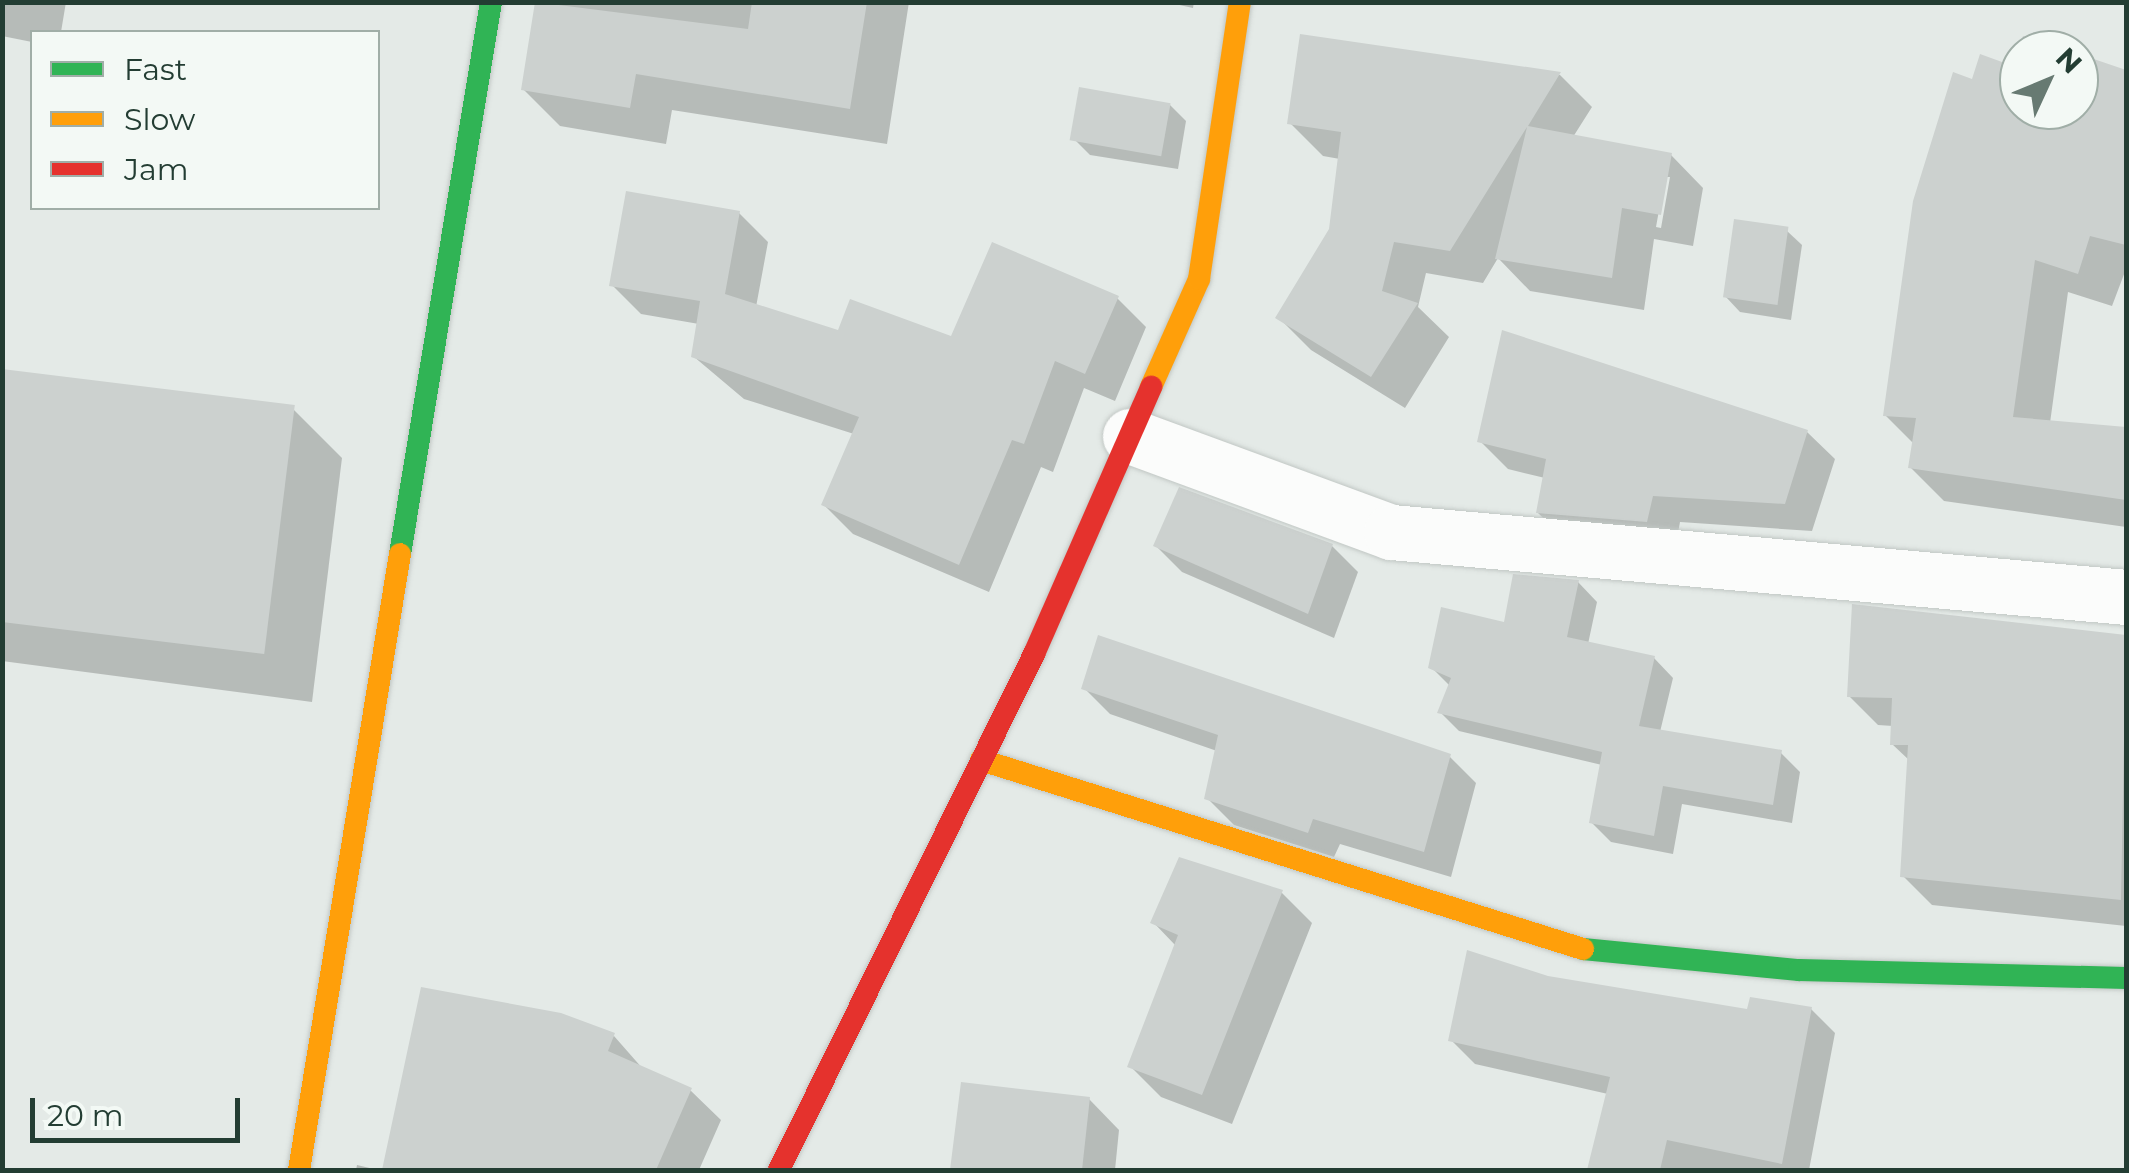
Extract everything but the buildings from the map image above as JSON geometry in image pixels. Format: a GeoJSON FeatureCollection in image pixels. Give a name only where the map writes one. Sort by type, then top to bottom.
{"type":"FeatureCollection","features":[{"type":"Feature","properties":{"kind":"street"},"geometry":{"type":"LineString","coordinates":[[299,1170],[491,2]]}},
{"type":"Feature","properties":{"kind":"street"},"geometry":{"type":"LineString","coordinates":[[780,1170],[981,760],[1200,280],[1240,2]]}},
{"type":"Feature","properties":{"kind":"street"},"geometry":{"type":"LineString","coordinates":[[1130,436],[1391,532],[2126,597]]}},
{"type":"Feature","properties":{"kind":"street"},"geometry":{"type":"LineString","coordinates":[[981,760],[1557,946],[1799,970],[2126,978]]}},
{"type":"Feature","properties":{"kind":"traffic: fast"},"geometry":{"type":"LineString","coordinates":[[400,554],[491,2]]}},
{"type":"Feature","properties":{"kind":"traffic: fast"},"geometry":{"type":"LineString","coordinates":[[1583,949],[1799,970],[2126,978]]}},
{"type":"Feature","properties":{"kind":"traffic: slow"},"geometry":{"type":"LineString","coordinates":[[1151,387],[1199,279],[1240,2]]}},
{"type":"Feature","properties":{"kind":"traffic: slow"},"geometry":{"type":"LineString","coordinates":[[299,1170],[400,554]]}},
{"type":"Feature","properties":{"kind":"traffic: slow"},"geometry":{"type":"LineString","coordinates":[[981,760],[1583,949]]}},
{"type":"Feature","properties":{"kind":"traffic: jam"},"geometry":{"type":"LineString","coordinates":[[779,1170],[1034,654],[1151,387]]}}]}
